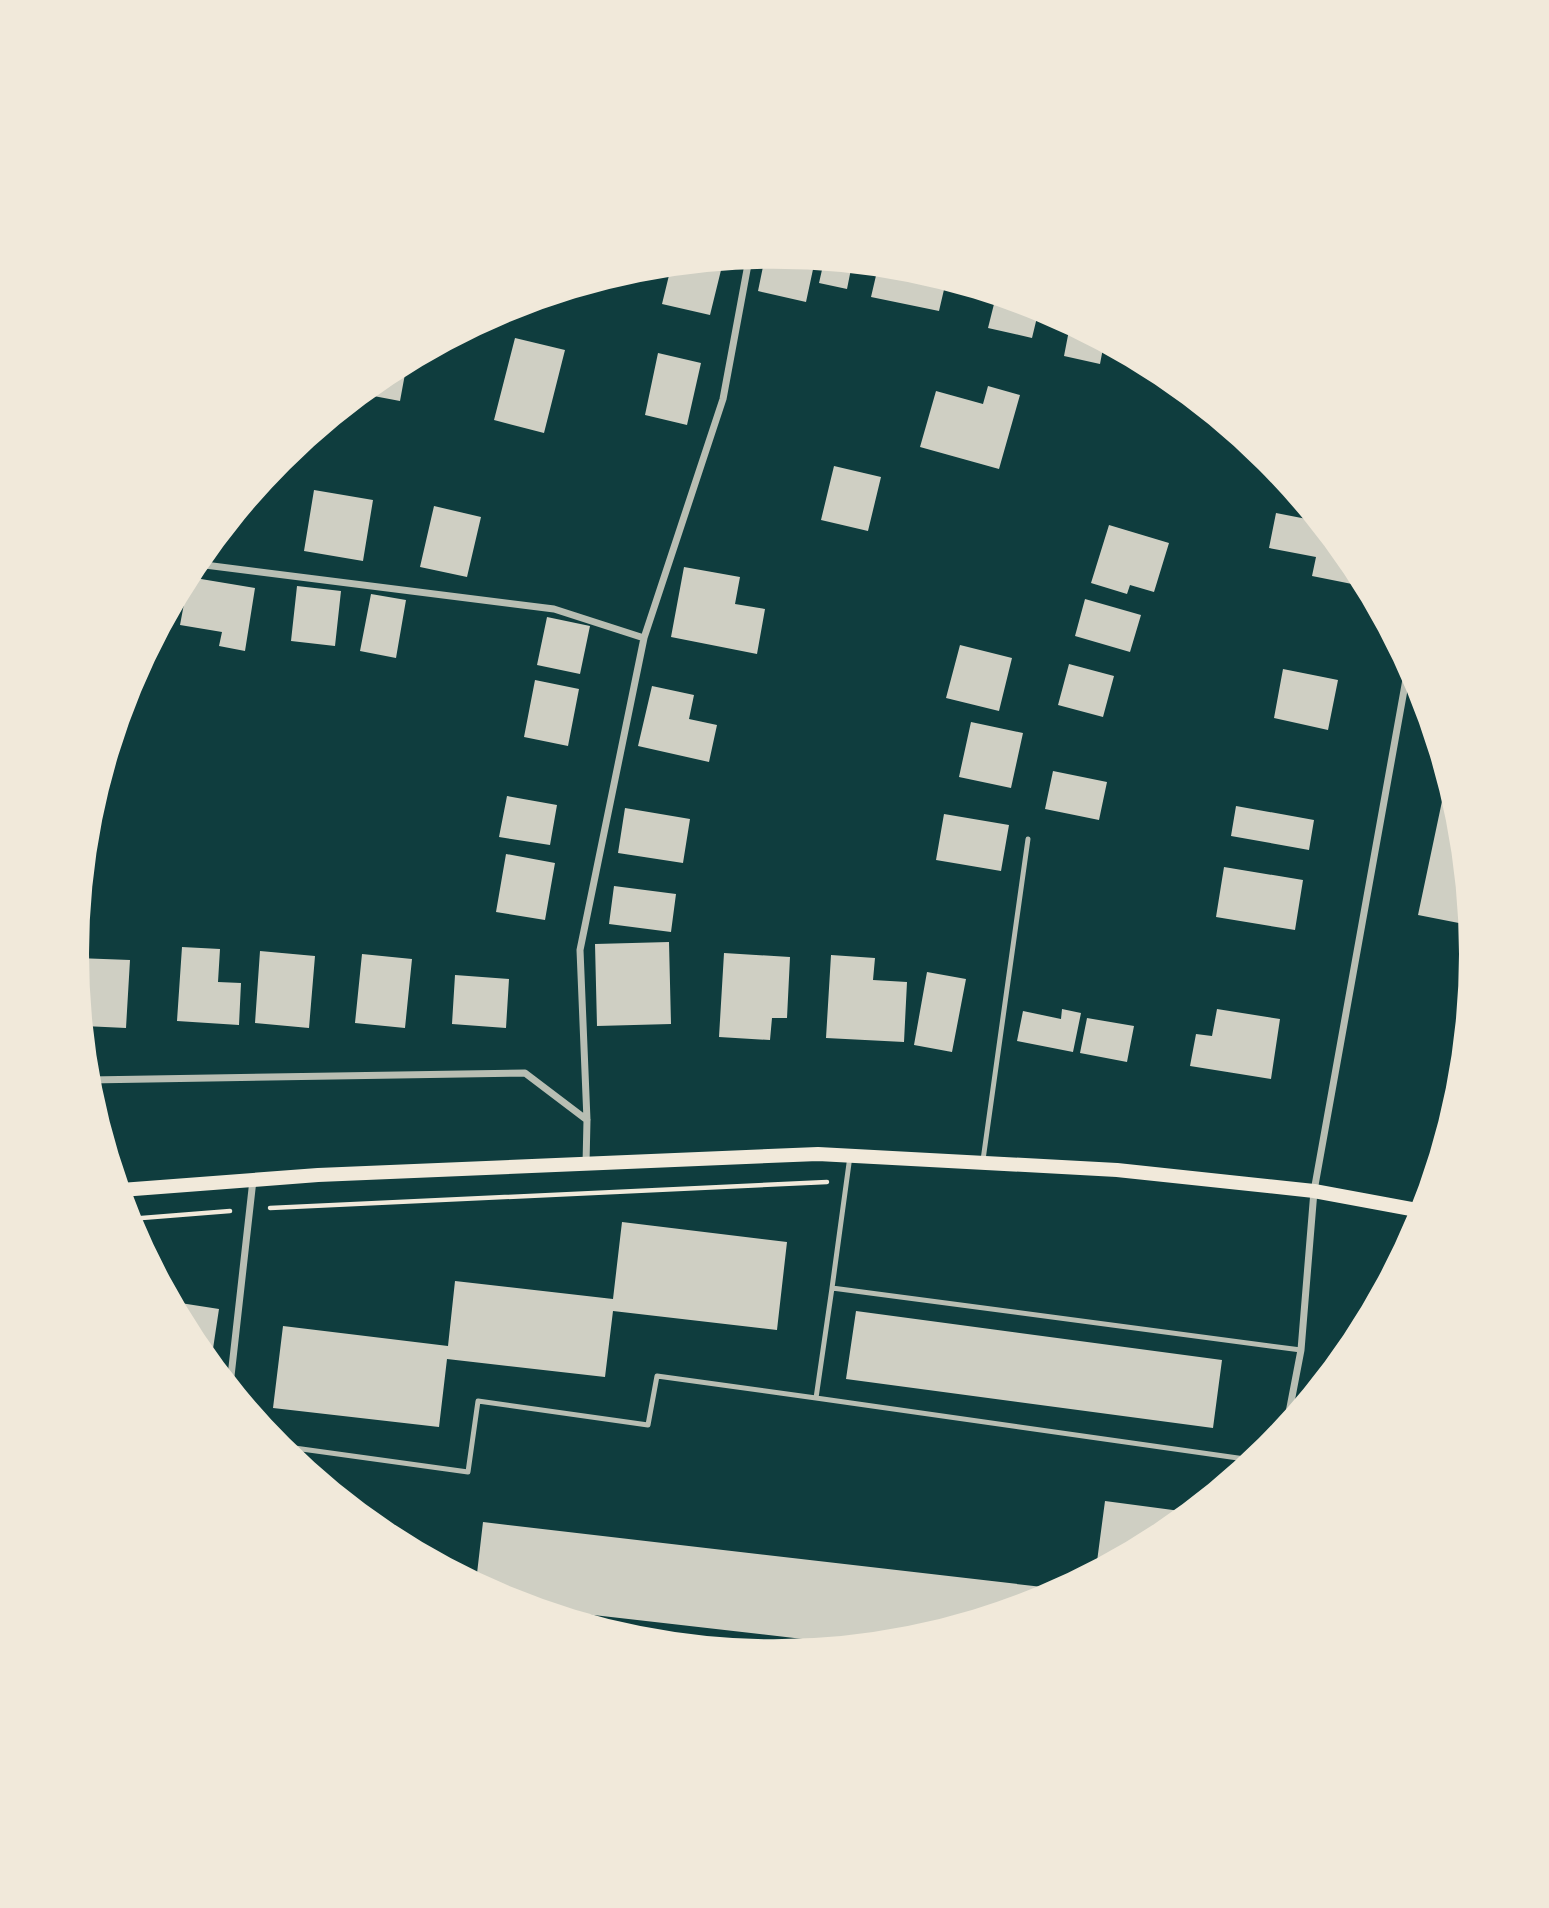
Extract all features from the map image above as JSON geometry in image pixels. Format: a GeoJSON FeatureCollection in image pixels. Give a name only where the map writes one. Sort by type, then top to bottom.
{"type":"FeatureCollection","features":[{"type":"Feature","properties":{"kind":"main road"},"geometry":{"type":"LineString","coordinates":[[131,1189],[253,1180],[818,1153],[1117,1170],[1314,1191],[1411,1209]]}},
{"type":"Feature","properties":{"kind":"street"},"geometry":{"type":"LineString","coordinates":[[586,1164],[587,1120],[580,950],[644,638],[723,399],[747,270]]}},
{"type":"Feature","properties":{"kind":"street"},"geometry":{"type":"LineString","coordinates":[[210,566],[554,609],[644,638]]}},
{"type":"Feature","properties":{"kind":"street"},"geometry":{"type":"LineString","coordinates":[[1290,1406],[1301,1350],[1314,1191],[1405,685]]}},
{"type":"Feature","properties":{"kind":"street"},"geometry":{"type":"LineString","coordinates":[[101,1080],[526,1073],[587,1120]]}},
{"type":"Feature","properties":{"kind":"street"},"geometry":{"type":"LineString","coordinates":[[232,1372],[253,1180]]}},
{"type":"Feature","properties":{"kind":"lane"},"geometry":{"type":"LineString","coordinates":[[983,1163],[1028,839]]}},
{"type":"Feature","properties":{"kind":"lane"},"geometry":{"type":"LineString","coordinates":[[816,1398],[850,1156]]}},
{"type":"Feature","properties":{"kind":"lane"},"geometry":{"type":"LineString","coordinates":[[832,1288],[1301,1350]]}},
{"type":"Feature","properties":{"kind":"lane"},"geometry":{"type":"LineString","coordinates":[[301,1449],[468,1472],[478,1401],[648,1425],[657,1376],[1238,1458]]}},
{"type":"Feature","properties":{"kind":"path"},"geometry":{"type":"LineString","coordinates":[[142,1218],[250,1209],[803,1182],[846,1183]]}},
{"type":"Feature","properties":{"kind":"building"},"geometry":{"type":"Polygon","coordinates":[[[762,269],[813,270],[806,302],[758,291],[762,269]]]}},
{"type":"Feature","properties":{"kind":"building"},"geometry":{"type":"Polygon","coordinates":[[[822,270],[850,273],[847,289],[819,283],[822,270]]]}},
{"type":"Feature","properties":{"kind":"building"},"geometry":{"type":"Polygon","coordinates":[[[721,271],[710,315],[662,304],[668,278],[721,271]]]}},
{"type":"Feature","properties":{"kind":"building"},"geometry":{"type":"Polygon","coordinates":[[[876,277],[944,290],[939,311],[871,297],[876,277]]]}},
{"type":"Feature","properties":{"kind":"building"},"geometry":{"type":"Polygon","coordinates":[[[994,305],[1036,321],[1032,338],[988,328],[994,305]]]}},
{"type":"Feature","properties":{"kind":"building"},"geometry":{"type":"Polygon","coordinates":[[[1068,335],[1102,353],[1100,364],[1064,356],[1068,335]]]}},
{"type":"Feature","properties":{"kind":"building"},"geometry":{"type":"Polygon","coordinates":[[[515,338],[565,350],[544,433],[494,420],[515,338]]]}},
{"type":"Feature","properties":{"kind":"building"},"geometry":{"type":"Polygon","coordinates":[[[658,353],[701,363],[687,425],[645,415],[658,353]]]}},
{"type":"Feature","properties":{"kind":"building"},"geometry":{"type":"Polygon","coordinates":[[[404,378],[400,401],[376,396],[404,378]]]}},
{"type":"Feature","properties":{"kind":"building"},"geometry":{"type":"Polygon","coordinates":[[[988,386],[1020,395],[999,469],[920,447],[936,391],[983,404],[988,386]]]}},
{"type":"Feature","properties":{"kind":"building"},"geometry":{"type":"Polygon","coordinates":[[[834,466],[881,477],[868,531],[821,520],[834,466]]]}},
{"type":"Feature","properties":{"kind":"building"},"geometry":{"type":"Polygon","coordinates":[[[314,490],[373,500],[363,561],[304,551],[314,490]]]}},
{"type":"Feature","properties":{"kind":"building"},"geometry":{"type":"Polygon","coordinates":[[[434,506],[481,517],[467,577],[420,567],[434,506]]]}},
{"type":"Feature","properties":{"kind":"building"},"geometry":{"type":"Polygon","coordinates":[[[1276,513],[1303,518],[1351,584],[1312,576],[1316,557],[1269,548],[1276,513]]]}},
{"type":"Feature","properties":{"kind":"building"},"geometry":{"type":"Polygon","coordinates":[[[1109,525],[1169,543],[1154,592],[1130,585],[1127,594],[1091,583],[1109,525]]]}},
{"type":"Feature","properties":{"kind":"building"},"geometry":{"type":"Polygon","coordinates":[[[684,567],[740,577],[735,604],[765,609],[757,654],[671,637],[684,567]]]}},
{"type":"Feature","properties":{"kind":"building"},"geometry":{"type":"Polygon","coordinates":[[[201,579],[255,588],[245,651],[219,646],[222,632],[180,625],[183,607],[201,579]]]}},
{"type":"Feature","properties":{"kind":"building"},"geometry":{"type":"Polygon","coordinates":[[[297,586],[341,591],[335,646],[291,641],[297,586]]]}},
{"type":"Feature","properties":{"kind":"building"},"geometry":{"type":"Polygon","coordinates":[[[371,594],[406,600],[396,658],[360,651],[371,594]]]}},
{"type":"Feature","properties":{"kind":"building"},"geometry":{"type":"Polygon","coordinates":[[[1085,599],[1141,615],[1130,652],[1075,636],[1085,599]]]}},
{"type":"Feature","properties":{"kind":"building"},"geometry":{"type":"Polygon","coordinates":[[[547,617],[590,626],[580,674],[537,665],[547,617]]]}},
{"type":"Feature","properties":{"kind":"building"},"geometry":{"type":"Polygon","coordinates":[[[960,645],[1012,658],[999,711],[946,698],[960,645]]]}},
{"type":"Feature","properties":{"kind":"building"},"geometry":{"type":"Polygon","coordinates":[[[1069,664],[1114,676],[1103,717],[1058,705],[1069,664]]]}},
{"type":"Feature","properties":{"kind":"building"},"geometry":{"type":"Polygon","coordinates":[[[1283,669],[1338,680],[1328,730],[1274,718],[1283,669]]]}},
{"type":"Feature","properties":{"kind":"building"},"geometry":{"type":"Polygon","coordinates":[[[535,680],[579,689],[568,746],[524,737],[535,680]]]}},
{"type":"Feature","properties":{"kind":"building"},"geometry":{"type":"Polygon","coordinates":[[[652,686],[694,695],[689,719],[717,725],[709,762],[638,746],[652,686]]]}},
{"type":"Feature","properties":{"kind":"building"},"geometry":{"type":"Polygon","coordinates":[[[971,722],[1023,733],[1011,788],[959,777],[971,722]]]}},
{"type":"Feature","properties":{"kind":"building"},"geometry":{"type":"Polygon","coordinates":[[[1053,771],[1107,782],[1099,820],[1045,809],[1053,771]]]}},
{"type":"Feature","properties":{"kind":"building"},"geometry":{"type":"Polygon","coordinates":[[[507,796],[557,805],[550,845],[499,837],[507,796]]]}},
{"type":"Feature","properties":{"kind":"building"},"geometry":{"type":"Polygon","coordinates":[[[1442,801],[1454,865],[1459,923],[1418,915],[1442,801]]]}},
{"type":"Feature","properties":{"kind":"building"},"geometry":{"type":"Polygon","coordinates":[[[1236,806],[1314,820],[1309,850],[1231,836],[1236,806]]]}},
{"type":"Feature","properties":{"kind":"building"},"geometry":{"type":"Polygon","coordinates":[[[625,808],[690,819],[683,863],[618,853],[625,808]]]}},
{"type":"Feature","properties":{"kind":"building"},"geometry":{"type":"Polygon","coordinates":[[[944,814],[1009,825],[1001,871],[936,860],[944,814]]]}},
{"type":"Feature","properties":{"kind":"building"},"geometry":{"type":"Polygon","coordinates":[[[506,854],[555,863],[545,920],[496,912],[506,854]]]}},
{"type":"Feature","properties":{"kind":"building"},"geometry":{"type":"Polygon","coordinates":[[[1224,867],[1303,880],[1295,930],[1216,917],[1224,867]]]}},
{"type":"Feature","properties":{"kind":"building"},"geometry":{"type":"Polygon","coordinates":[[[614,886],[676,894],[671,932],[609,924],[614,886]]]}},
{"type":"Feature","properties":{"kind":"building"},"geometry":{"type":"Polygon","coordinates":[[[669,942],[671,1024],[597,1026],[595,944],[669,942]]]}},
{"type":"Feature","properties":{"kind":"building"},"geometry":{"type":"Polygon","coordinates":[[[182,947],[220,949],[218,982],[241,983],[239,1025],[177,1021],[182,947]]]}},
{"type":"Feature","properties":{"kind":"building"},"geometry":{"type":"Polygon","coordinates":[[[260,951],[315,956],[309,1028],[255,1023],[260,951]]]}},
{"type":"Feature","properties":{"kind":"building"},"geometry":{"type":"Polygon","coordinates":[[[724,953],[790,957],[787,1018],[772,1018],[770,1040],[719,1037],[724,953]]]}},
{"type":"Feature","properties":{"kind":"building"},"geometry":{"type":"Polygon","coordinates":[[[362,954],[412,959],[405,1028],[355,1023],[362,954]]]}},
{"type":"Feature","properties":{"kind":"building"},"geometry":{"type":"Polygon","coordinates":[[[831,955],[875,958],[873,980],[907,982],[904,1042],[826,1038],[831,955]]]}},
{"type":"Feature","properties":{"kind":"building"},"geometry":{"type":"Polygon","coordinates":[[[89,958],[130,960],[126,1028],[93,1026],[89,958]]]}},
{"type":"Feature","properties":{"kind":"building"},"geometry":{"type":"Polygon","coordinates":[[[927,972],[966,979],[952,1052],[914,1045],[927,972]]]}},
{"type":"Feature","properties":{"kind":"building"},"geometry":{"type":"Polygon","coordinates":[[[455,975],[509,979],[506,1028],[452,1024],[455,975]]]}},
{"type":"Feature","properties":{"kind":"building"},"geometry":{"type":"Polygon","coordinates":[[[1062,1009],[1081,1013],[1073,1052],[1017,1041],[1023,1011],[1061,1019],[1062,1009]]]}},
{"type":"Feature","properties":{"kind":"building"},"geometry":{"type":"Polygon","coordinates":[[[1217,1009],[1280,1019],[1271,1079],[1190,1066],[1196,1034],[1212,1036],[1217,1009]]]}},
{"type":"Feature","properties":{"kind":"building"},"geometry":{"type":"Polygon","coordinates":[[[1087,1018],[1134,1026],[1127,1062],[1080,1053],[1087,1018]]]}},
{"type":"Feature","properties":{"kind":"building"},"geometry":{"type":"Polygon","coordinates":[[[622,1222],[787,1242],[777,1330],[613,1311],[605,1377],[447,1359],[439,1427],[273,1408],[283,1326],[448,1346],[455,1281],[613,1299],[622,1222]]]}},
{"type":"Feature","properties":{"kind":"building"},"geometry":{"type":"Polygon","coordinates":[[[185,1304],[219,1309],[213,1347],[185,1304]]]}},
{"type":"Feature","properties":{"kind":"building"},"geometry":{"type":"Polygon","coordinates":[[[856,1311],[1222,1360],[1213,1428],[846,1379],[856,1311]]]}},
{"type":"Feature","properties":{"kind":"building"},"geometry":{"type":"Polygon","coordinates":[[[1105,1501],[1175,1510],[1155,1524],[1097,1558],[1105,1501]]]}},
{"type":"Feature","properties":{"kind":"building"},"geometry":{"type":"Polygon","coordinates":[[[483,1522],[1038,1586],[995,1603],[908,1626],[798,1638],[594,1615],[554,1603],[477,1572],[483,1522]]]}}]}
